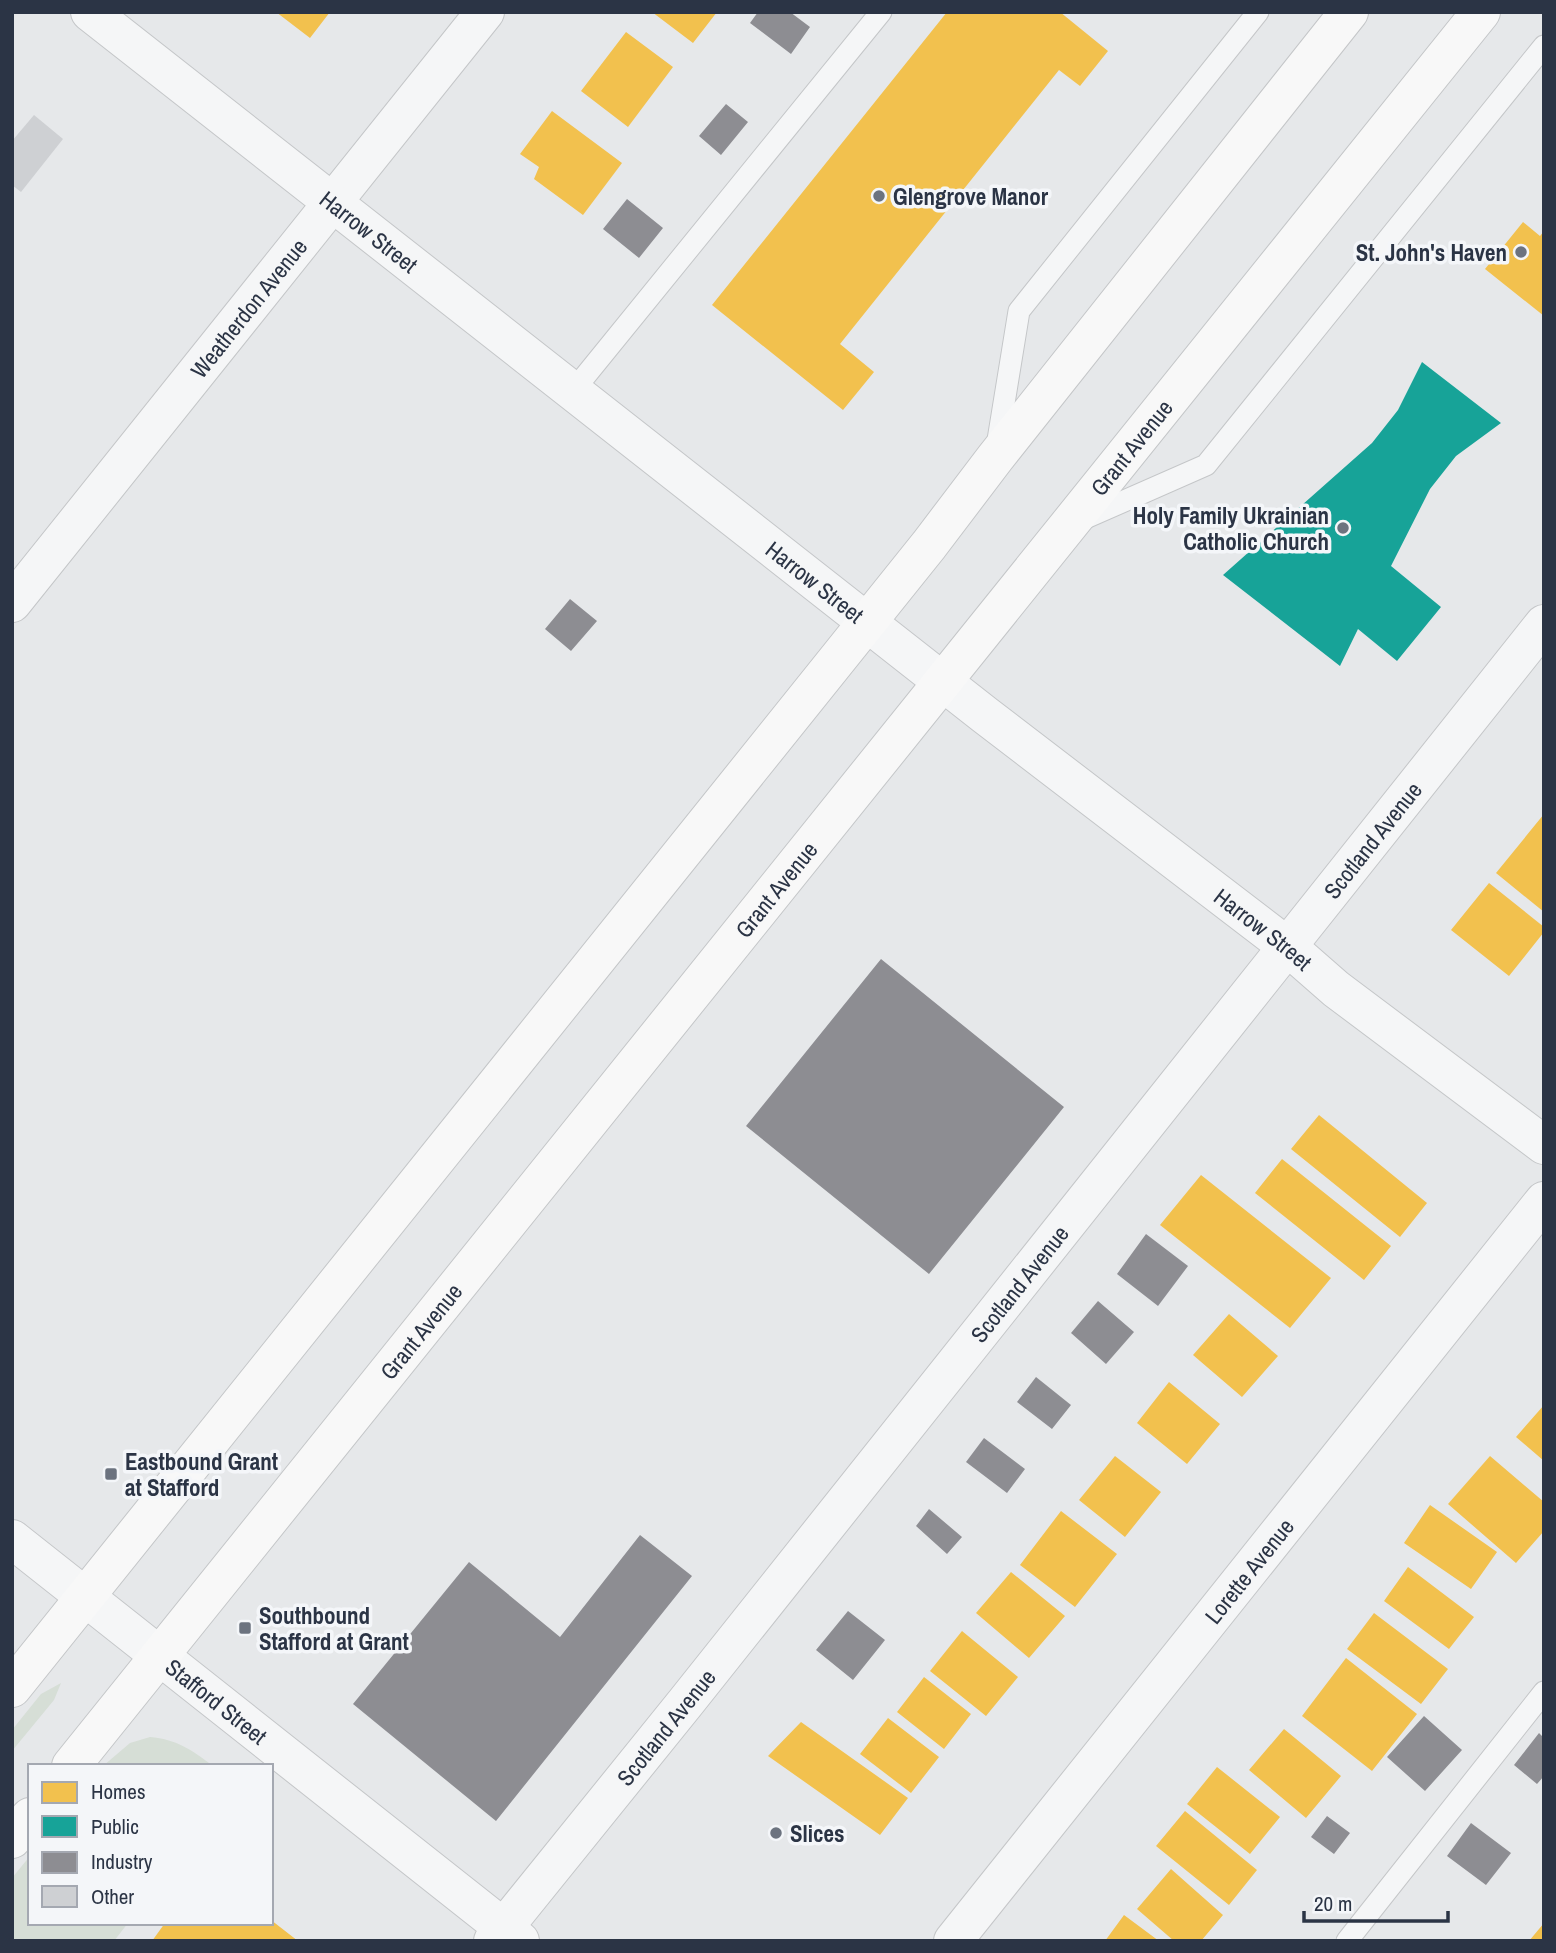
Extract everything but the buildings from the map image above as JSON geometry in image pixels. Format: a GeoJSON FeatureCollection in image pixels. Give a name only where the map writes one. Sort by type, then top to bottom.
{"type":"FeatureCollection","features":[{"type":"Feature","properties":{"kind":"main road"},"geometry":{"type":"LineString","coordinates":[[12,1688],[867,622],[1349,12]]}},
{"type":"Feature","properties":{"kind":"main road","name":"Grant Avenue"},"geometry":{"type":"LineString","coordinates":[[73,1764],[1481,12]]}},
{"type":"Feature","properties":{"kind":"main road"},"geometry":{"type":"LineString","coordinates":[[12,1839],[28,1819]]}},
{"type":"Feature","properties":{"kind":"street","name":"Harrow Street"},"geometry":{"type":"LineString","coordinates":[[90,12],[942,681],[1288,947],[1336,989],[1544,1145]]}},
{"type":"Feature","properties":{"kind":"street","name":"Weatherdon Avenue"},"geometry":{"type":"LineString","coordinates":[[12,603],[485,12]]}},
{"type":"Feature","properties":{"kind":"street","name":"Scotland Avenue"},"geometry":{"type":"LineString","coordinates":[[505,1936],[703,1681],[1544,624]]}},
{"type":"Feature","properties":{"kind":"street","name":"Lorette Avenue"},"geometry":{"type":"LineString","coordinates":[[953,1941],[1544,1201]]}},
{"type":"Feature","properties":{"kind":"street","name":"Stafford Street"},"geometry":{"type":"LineString","coordinates":[[12,1539],[505,1936]]}},
{"type":"Feature","properties":{"kind":"lane"},"geometry":{"type":"LineString","coordinates":[[573,391],[880,12]]}},
{"type":"Feature","properties":{"kind":"lane"},"geometry":{"type":"LineString","coordinates":[[995,458],[1019,311],[1258,12]]}},
{"type":"Feature","properties":{"kind":"lane"},"geometry":{"type":"LineString","coordinates":[[1069,525],[1206,465],[1544,46]]}},
{"type":"Feature","properties":{"kind":"lane"},"geometry":{"type":"LineString","coordinates":[[1347,1941],[1544,1692]]}},
{"type":"Feature","properties":{"kind":"shaded area"},"geometry":{"type":"Polygon","coordinates":[[[61,1683],[54,1700],[12,1751],[12,1730],[41,1694],[61,1683]]]}},
{"type":"Feature","properties":{"kind":"shaded area"},"geometry":{"type":"Polygon","coordinates":[[[150,1737],[168,1740],[183,1746],[210,1764],[105,1764],[130,1743],[150,1737]]]}},
{"type":"Feature","properties":{"kind":"shaded area"},"geometry":{"type":"Polygon","coordinates":[[[28,1858],[28,1925],[126,1925],[114,1941],[12,1941],[12,1878],[28,1858]]]}},
{"type":"Feature","properties":{"kind":"place","name":"Glengrove Manor"},"geometry":{"type":"Point","coordinates":[879,196]}},
{"type":"Feature","properties":{"kind":"place","name":"St. John's Haven"},"geometry":{"type":"Point","coordinates":[1521,252]}},
{"type":"Feature","properties":{"kind":"place","name":"Holy Family Ukrainian Catholic Church"},"geometry":{"type":"Point","coordinates":[1343,528]}},
{"type":"Feature","properties":{"kind":"place","name":"Eastbound Grant at Stafford"},"geometry":{"type":"Point","coordinates":[111,1474]}},
{"type":"Feature","properties":{"kind":"place","name":"Southbound Stafford at Grant"},"geometry":{"type":"Point","coordinates":[245,1628]}},
{"type":"Feature","properties":{"kind":"place","name":"Slices"},"geometry":{"type":"Point","coordinates":[776,1833]}}]}
